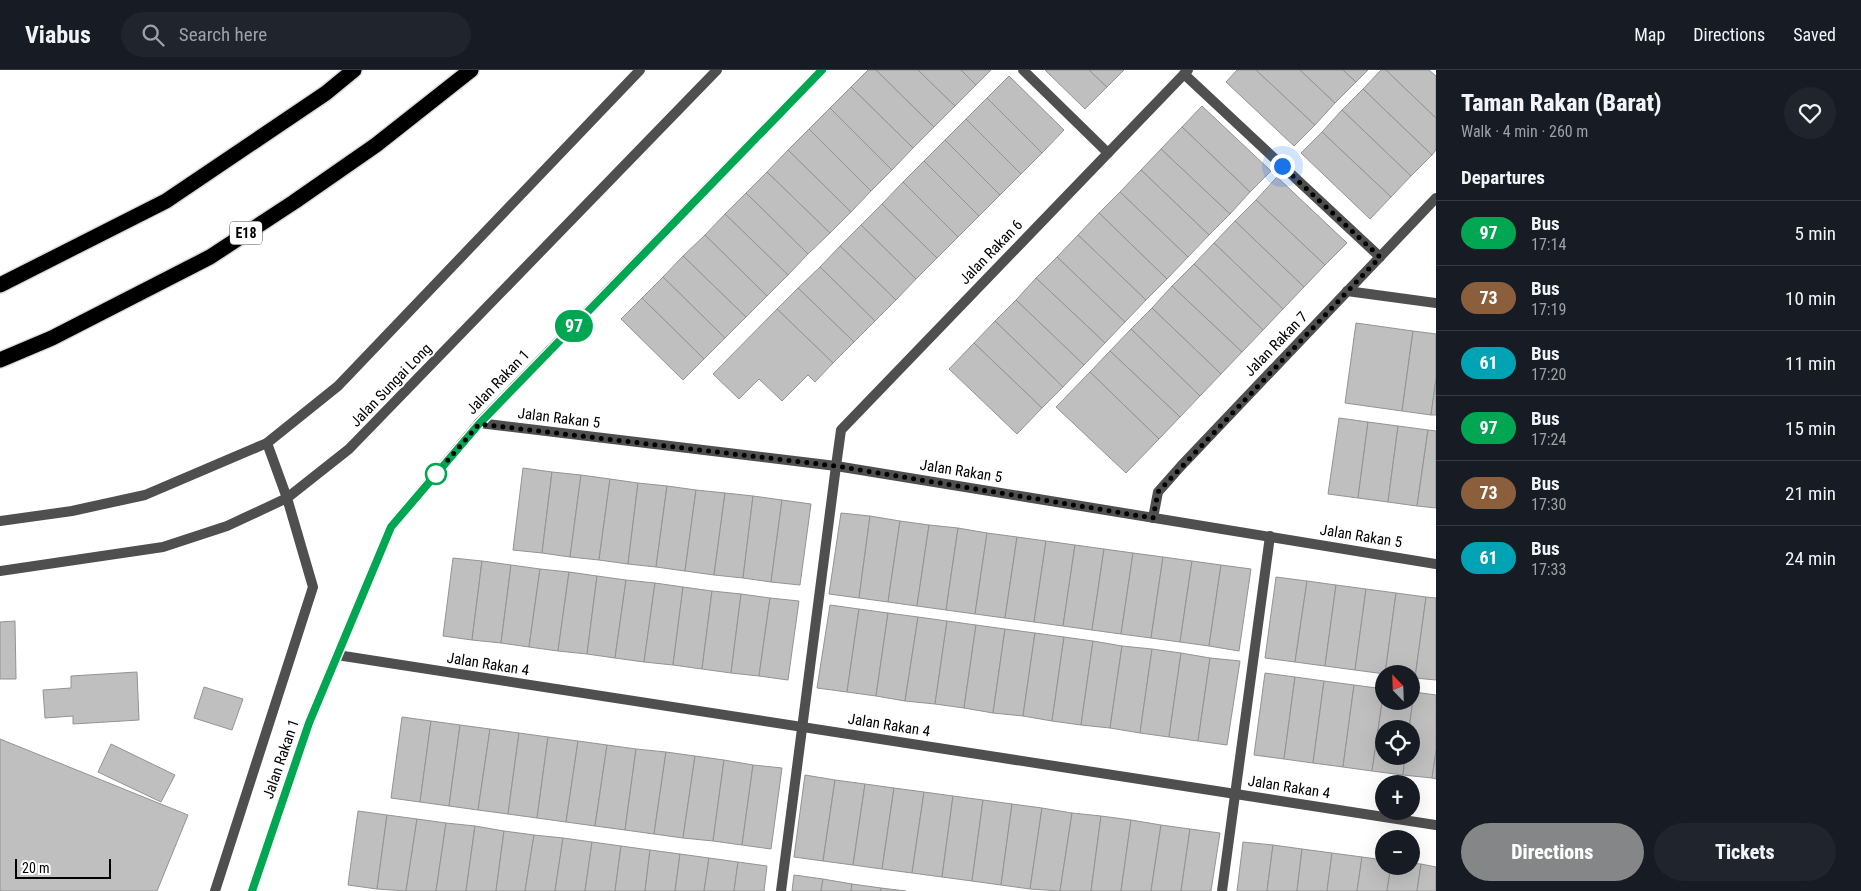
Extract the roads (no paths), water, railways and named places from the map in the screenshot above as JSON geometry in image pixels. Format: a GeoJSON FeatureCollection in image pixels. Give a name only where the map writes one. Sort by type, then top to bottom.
{"type":"FeatureCollection","features":[{"type":"Feature","properties":{"kind":"highway"},"geometry":{"type":"LineString","coordinates":[[0,285],[166,201],[326,93],[354,70]]}},
{"type":"Feature","properties":{"kind":"highway","name":"E18"},"geometry":{"type":"LineString","coordinates":[[0,360],[52,338],[210,257],[376,145],[471,70]]}},
{"type":"Feature","properties":{"kind":"street"},"geometry":{"type":"LineString","coordinates":[[0,521],[72,512],[145,495],[267,442],[338,386],[640,70]]}},
{"type":"Feature","properties":{"kind":"street","name":"Jalan Sungai Long"},"geometry":{"type":"LineString","coordinates":[[0,571],[163,547],[226,526],[287,498],[350,449],[718,70]]}},
{"type":"Feature","properties":{"kind":"street","name":"Jalan Rakan 1"},"geometry":{"type":"LineString","coordinates":[[252,891],[309,723],[391,527],[479,424],[822,70]]}},
{"type":"Feature","properties":{"kind":"street"},"geometry":{"type":"LineString","coordinates":[[1023,70],[1108,153]]}},
{"type":"Feature","properties":{"kind":"street"},"geometry":{"type":"LineString","coordinates":[[1186,72],[1380,257]]}},
{"type":"Feature","properties":{"kind":"street","name":"Jalan Rakan 6"},"geometry":{"type":"LineString","coordinates":[[781,891],[841,430],[1186,72]]}},
{"type":"Feature","properties":{"kind":"street","name":"Jalan Rakan 7"},"geometry":{"type":"LineString","coordinates":[[1153,518],[1158,492],[1436,198]]}},
{"type":"Feature","properties":{"kind":"street"},"geometry":{"type":"LineString","coordinates":[[1347,291],[1436,304]]}},
{"type":"Feature","properties":{"kind":"street","name":"Jalan Rakan 5"},"geometry":{"type":"LineString","coordinates":[[479,424],[836,466],[1436,564]]}},
{"type":"Feature","properties":{"kind":"street"},"geometry":{"type":"LineString","coordinates":[[215,891],[313,587],[287,498],[267,442]]}},
{"type":"Feature","properties":{"kind":"street"},"geometry":{"type":"LineString","coordinates":[[1222,891],[1270,536]]}},
{"type":"Feature","properties":{"kind":"street","name":"Jalan Rakan 4"},"geometry":{"type":"LineString","coordinates":[[337,655],[1436,825]]}}]}
